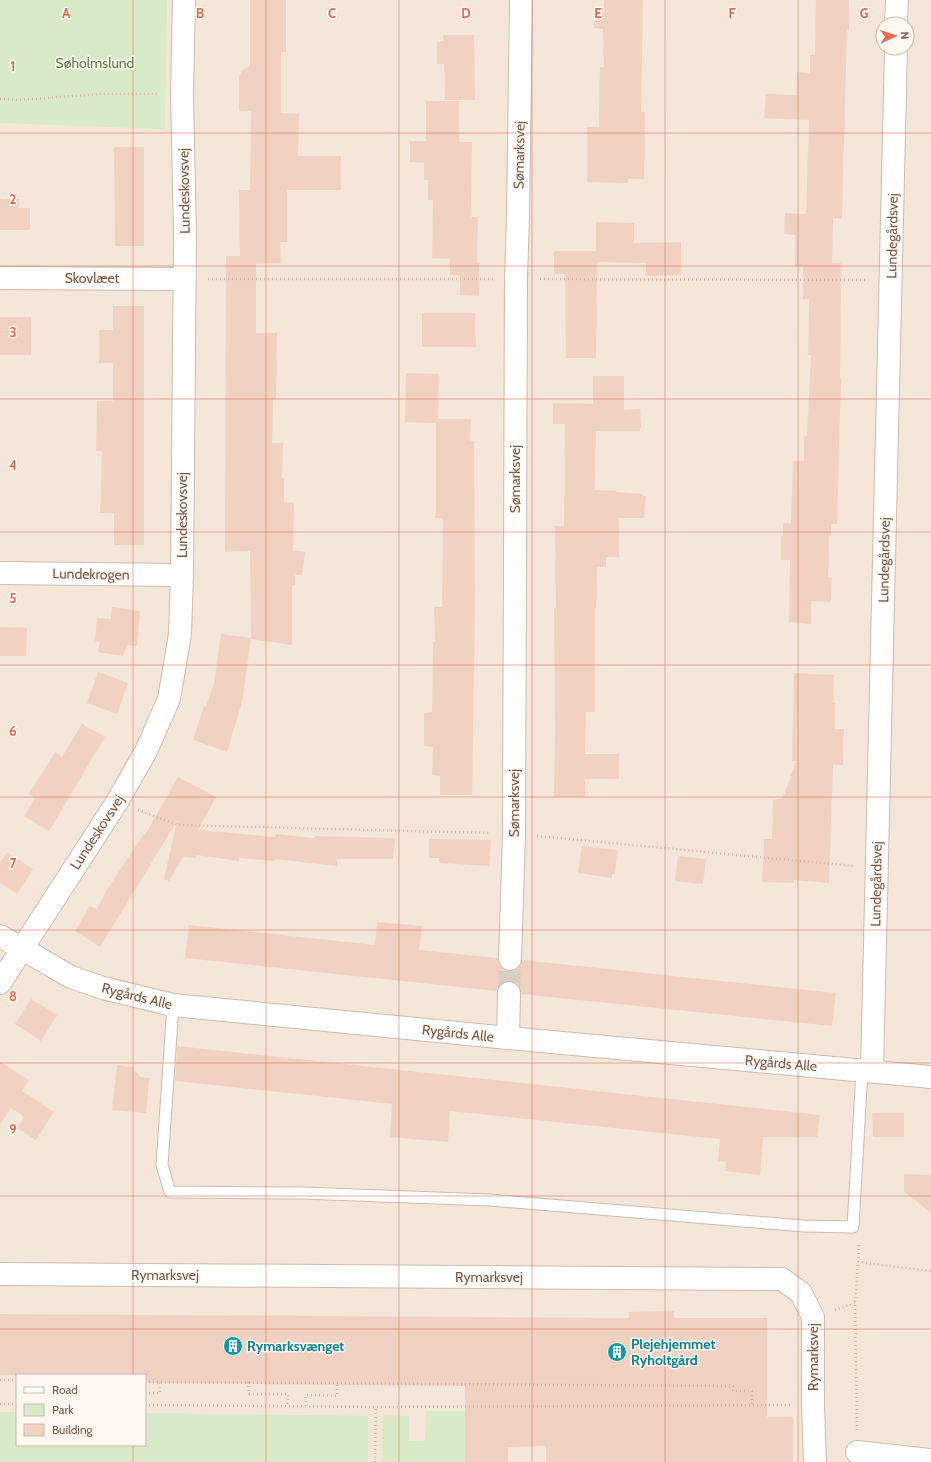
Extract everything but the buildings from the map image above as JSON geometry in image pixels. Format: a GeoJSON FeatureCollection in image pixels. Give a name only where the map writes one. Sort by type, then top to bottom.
{"type":"FeatureCollection","features":[{"type":"Feature","properties":{"kind":"street","name":"Lundeskovsvej"},"geometry":{"type":"LineString","coordinates":[[0,983],[117,802],[146,751],[169,699],[180,634],[182,575],[185,236],[182,94],[184,0]]}},
{"type":"Feature","properties":{"kind":"street","name":"Sømarksvej"},"geometry":{"type":"LineString","coordinates":[[510,959],[514,834],[516,279],[522,0]]}},
{"type":"Feature","properties":{"kind":"street"},"geometry":{"type":"LineString","coordinates":[[896,16],[897,0]]}},
{"type":"Feature","properties":{"kind":"street","name":"Lundegårdsvej"},"geometry":{"type":"LineString","coordinates":[[867,1071],[896,56]]}},
{"type":"Feature","properties":{"kind":"street","name":"Skovlæet"},"geometry":{"type":"LineString","coordinates":[[0,278],[184,279]]}},
{"type":"Feature","properties":{"kind":"street","name":"Lundekrogen"},"geometry":{"type":"LineString","coordinates":[[0,573],[182,575]]}},
{"type":"Feature","properties":{"kind":"street","name":"Rygårds Alle"},"geometry":{"type":"LineString","coordinates":[[0,936],[71,977],[103,988],[173,1005],[931,1077]]}},
{"type":"Feature","properties":{"kind":"street"},"geometry":{"type":"LineString","coordinates":[[508,1038],[509,993]]}},
{"type":"Feature","properties":{"kind":"street","name":"Rymarksvej"},"geometry":{"type":"LineString","coordinates":[[0,1274],[782,1279],[801,1293],[813,1316],[813,1405],[815,1462]]}},
{"type":"Feature","properties":{"kind":"street"},"geometry":{"type":"LineString","coordinates":[[857,1452],[931,1460]]}},
{"type":"Feature","properties":{"kind":"lane"},"geometry":{"type":"LineString","coordinates":[[173,1005],[162,1165],[170,1192],[302,1193],[490,1200],[804,1226],[853,1227],[867,1071]]}},
{"type":"Feature","properties":{"kind":"path"},"geometry":{"type":"LineString","coordinates":[[0,99],[19,100],[99,94],[182,94]]}},
{"type":"Feature","properties":{"kind":"path"},"geometry":{"type":"LineString","coordinates":[[857,1452],[855,1303],[858,1262],[931,1271]]}},
{"type":"Feature","properties":{"kind":"path"},"geometry":{"type":"LineString","coordinates":[[0,1380],[16,1380]]}},
{"type":"Feature","properties":{"kind":"path"},"geometry":{"type":"LineString","coordinates":[[146,1382],[733,1386],[733,1391],[752,1391],[752,1405]]}},
{"type":"Feature","properties":{"kind":"path"},"geometry":{"type":"LineString","coordinates":[[146,1393],[160,1393],[160,1382]]}},
{"type":"Feature","properties":{"kind":"path"},"geometry":{"type":"LineString","coordinates":[[248,1382],[249,1394],[288,1394],[288,1406]]}},
{"type":"Feature","properties":{"kind":"path"},"geometry":{"type":"LineString","coordinates":[[306,1406],[306,1395],[337,1396],[337,1383]]}},
{"type":"Feature","properties":{"kind":"path"},"geometry":{"type":"LineString","coordinates":[[0,1404],[16,1404]]}},
{"type":"Feature","properties":{"kind":"path"},"geometry":{"type":"LineString","coordinates":[[146,1405],[376,1407],[813,1405]]}},
{"type":"Feature","properties":{"kind":"path"},"geometry":{"type":"LineString","coordinates":[[375,1462],[376,1407]]}},
{"type":"Feature","properties":{"kind":"shaded area"},"geometry":{"type":"Polygon","coordinates":[[[0,0],[931,0],[931,1462],[0,1462],[0,0]]]}},
{"type":"Feature","properties":{"kind":"green space","name":"Søholmslund"},"geometry":{"type":"Polygon","coordinates":[[[0,0],[167,0],[165,129],[0,123],[0,0]]]}},
{"type":"Feature","properties":{"kind":"green space"},"geometry":{"type":"Polygon","coordinates":[[[426,1411],[465,1411],[465,1462],[382,1462],[383,1415],[409,1416],[409,1441],[425,1441],[426,1411]]]}},
{"type":"Feature","properties":{"kind":"green space"},"geometry":{"type":"Polygon","coordinates":[[[0,1412],[16,1412],[16,1446],[146,1446],[146,1413],[368,1416],[368,1462],[0,1462],[0,1412]]]}},
{"type":"Feature","properties":{"kind":"tunnel"},"geometry":{"type":"LineString","coordinates":[[509,993],[510,959]]}},
{"type":"Feature","properties":{"kind":"place","name":"Rymarksvænget"},"geometry":{"type":"Point","coordinates":[233,1346]}},
{"type":"Feature","properties":{"kind":"place","name":"Plejehjemmet Ryholtgård"},"geometry":{"type":"Point","coordinates":[617,1352]}}]}
